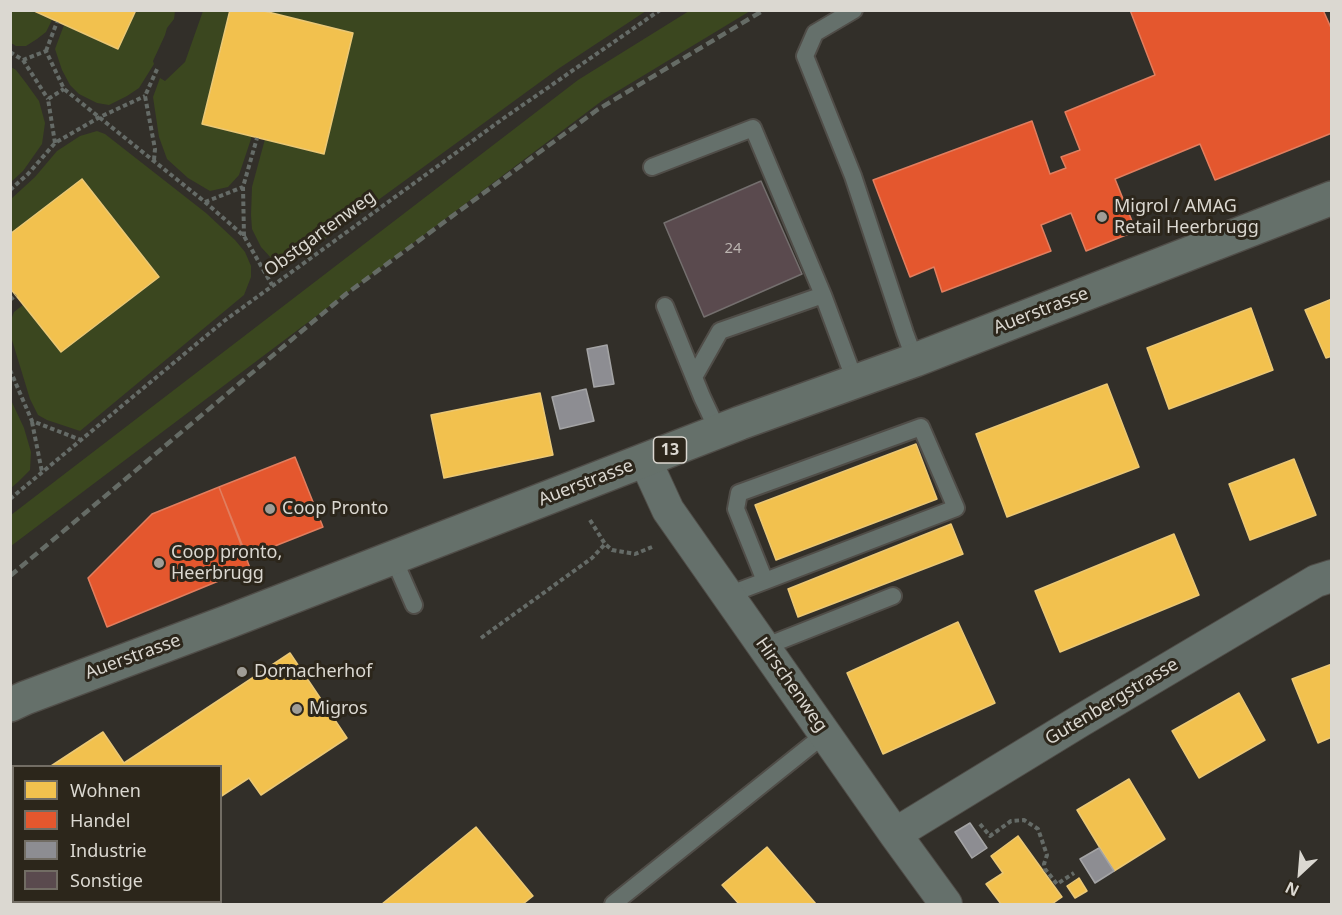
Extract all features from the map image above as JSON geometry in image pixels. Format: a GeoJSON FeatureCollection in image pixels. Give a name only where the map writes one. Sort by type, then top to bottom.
{"type":"FeatureCollection","features":[{"type":"Feature","properties":{"kind":"main road","name":"Auerstrasse"},"geometry":{"type":"LineString","coordinates":[[10,705],[718,431],[915,360],[1332,198]]}},
{"type":"Feature","properties":{"kind":"street","name":"Hirschenweg"},"geometry":{"type":"LineString","coordinates":[[645,460],[668,510],[946,904]]}},
{"type":"Feature","properties":{"kind":"street","name":"Gutenbergstrasse"},"geometry":{"type":"LineString","coordinates":[[896,834],[1316,581],[1332,576]]}},
{"type":"Feature","properties":{"kind":"lane"},"geometry":{"type":"LineString","coordinates":[[854,10],[815,33],[805,56],[853,176],[904,333],[915,360]]}},
{"type":"Feature","properties":{"kind":"lane"},"geometry":{"type":"LineString","coordinates":[[652,167],[753,128],[823,295],[855,381]]}},
{"type":"Feature","properties":{"kind":"lane"},"geometry":{"type":"LineString","coordinates":[[694,377],[720,331],[823,295]]}},
{"type":"Feature","properties":{"kind":"lane"},"geometry":{"type":"LineString","coordinates":[[665,306],[718,431]]}},
{"type":"Feature","properties":{"kind":"lane"},"geometry":{"type":"LineString","coordinates":[[728,595],[765,581],[956,508],[921,427],[739,493],[736,508],[765,581]]}},
{"type":"Feature","properties":{"kind":"lane"},"geometry":{"type":"LineString","coordinates":[[393,557],[414,605]]}},
{"type":"Feature","properties":{"kind":"lane"},"geometry":{"type":"LineString","coordinates":[[764,647],[893,596]]}},
{"type":"Feature","properties":{"kind":"lane"},"geometry":{"type":"LineString","coordinates":[[613,904],[825,734]]}},
{"type":"Feature","properties":{"kind":"path","name":"Obstgartenweg"},"geometry":{"type":"LineString","coordinates":[[10,499],[224,321],[504,118],[660,10]]}},
{"type":"Feature","properties":{"kind":"path"},"geometry":{"type":"LineString","coordinates":[[57,22],[46,51],[64,89],[244,236],[272,285]]}},
{"type":"Feature","properties":{"kind":"path"},"geometry":{"type":"LineString","coordinates":[[23,60],[46,51]]}},
{"type":"Feature","properties":{"kind":"path"},"geometry":{"type":"LineString","coordinates":[[10,52],[23,60],[48,99],[55,142]]}},
{"type":"Feature","properties":{"kind":"path"},"geometry":{"type":"LineString","coordinates":[[154,161],[155,149],[145,96],[158,67]]}},
{"type":"Feature","properties":{"kind":"path"},"geometry":{"type":"LineString","coordinates":[[48,99],[64,89]]}},
{"type":"Feature","properties":{"kind":"path"},"geometry":{"type":"LineString","coordinates":[[10,190],[28,174],[55,142],[145,96]]}},
{"type":"Feature","properties":{"kind":"path"},"geometry":{"type":"LineString","coordinates":[[244,236],[243,187],[257,138]]}},
{"type":"Feature","properties":{"kind":"path"},"geometry":{"type":"LineString","coordinates":[[205,202],[243,187]]}},
{"type":"Feature","properties":{"kind":"path"},"geometry":{"type":"LineString","coordinates":[[10,300],[16,295]]}},
{"type":"Feature","properties":{"kind":"path"},"geometry":{"type":"LineString","coordinates":[[10,370],[32,421],[42,472]]}},
{"type":"Feature","properties":{"kind":"path"},"geometry":{"type":"LineString","coordinates":[[32,421],[81,440]]}},
{"type":"Feature","properties":{"kind":"path"},"geometry":{"type":"LineString","coordinates":[[586,513],[605,544],[612,550],[635,554],[653,547]]}},
{"type":"Feature","properties":{"kind":"path"},"geometry":{"type":"LineString","coordinates":[[481,638],[592,558],[605,544]]}},
{"type":"Feature","properties":{"kind":"path"},"geometry":{"type":"LineString","coordinates":[[969,789],[977,820],[990,836],[1011,821],[1024,820],[1038,829],[1047,855],[1045,869],[1057,884],[1074,873]]}},
{"type":"Feature","properties":{"kind":"green space"},"geometry":{"type":"Polygon","coordinates":[[[11,10],[32,11],[52,20],[46,32],[37,39],[26,46],[16,46],[11,43],[11,10]]]}},
{"type":"Feature","properties":{"kind":"green space"},"geometry":{"type":"Polygon","coordinates":[[[136,11],[175,11],[174,19],[167,28],[153,61],[154,64],[139,88],[109,105],[97,103],[79,94],[70,85],[62,70],[55,49],[64,25],[118,49],[136,11]]]}},
{"type":"Feature","properties":{"kind":"green space"},"geometry":{"type":"Polygon","coordinates":[[[203,11],[230,11],[202,124],[252,136],[239,175],[228,187],[210,191],[188,178],[167,159],[159,137],[153,97],[160,78],[165,81],[185,62],[203,11]]]}},
{"type":"Feature","properties":{"kind":"green space"},"geometry":{"type":"Polygon","coordinates":[[[260,11],[646,11],[558,69],[289,265],[272,259],[261,247],[252,229],[252,187],[265,139],[260,11]]]}},
{"type":"Feature","properties":{"kind":"green space"},"geometry":{"type":"Polygon","coordinates":[[[689,11],[750,11],[603,100],[11,546],[11,515],[578,80],[689,11]]]}},
{"type":"Feature","properties":{"kind":"green space"},"geometry":{"type":"Polygon","coordinates":[[[11,67],[16,70],[39,101],[45,123],[42,144],[23,171],[11,182],[11,67]]]}},
{"type":"Feature","properties":{"kind":"green space"},"geometry":{"type":"Polygon","coordinates":[[[97,131],[105,134],[206,213],[235,240],[245,252],[251,266],[251,277],[244,295],[80,431],[38,415],[30,399],[12,340],[11,320],[14,312],[24,304],[61,352],[159,277],[82,179],[11,234],[11,199],[35,177],[57,151],[80,136],[97,131]]]}},
{"type":"Feature","properties":{"kind":"green space"},"geometry":{"type":"Polygon","coordinates":[[[10,398],[24,428],[31,452],[30,470],[11,488],[10,398]]]}},
{"type":"Feature","properties":{"kind":"building: Wohnen"},"geometry":{"type":"Polygon","coordinates":[[[32,10],[136,10],[118,49],[32,10]]]}},
{"type":"Feature","properties":{"kind":"building: Wohnen"},"geometry":{"type":"Polygon","coordinates":[[[230,10],[260,10],[353,33],[324,154],[202,124],[230,10]]]}},
{"type":"Feature","properties":{"kind":"building: Wohnen"},"geometry":{"type":"Polygon","coordinates":[[[82,179],[159,277],[61,352],[10,288],[10,234],[82,179]]]}},
{"type":"Feature","properties":{"kind":"building: Wohnen"},"geometry":{"type":"Polygon","coordinates":[[[1332,299],[1332,356],[1326,358],[1305,310],[1332,299]]]}},
{"type":"Feature","properties":{"kind":"building: Wohnen"},"geometry":{"type":"Polygon","coordinates":[[[1251,308],[1273,370],[1169,409],[1147,348],[1251,308]]]}},
{"type":"Feature","properties":{"kind":"building: Wohnen"},"geometry":{"type":"Polygon","coordinates":[[[1107,384],[1139,467],[1007,517],[976,434],[1107,384]]]}},
{"type":"Feature","properties":{"kind":"building: Wohnen"},"geometry":{"type":"Polygon","coordinates":[[[540,393],[553,455],[444,478],[431,415],[540,393]]]}},
{"type":"Feature","properties":{"kind":"building: Wohnen"},"geometry":{"type":"Polygon","coordinates":[[[916,444],[937,499],[776,560],[755,505],[916,444]]]}},
{"type":"Feature","properties":{"kind":"building: Wohnen"},"geometry":{"type":"Polygon","coordinates":[[[1294,459],[1316,515],[1250,540],[1229,484],[1294,459]]]}},
{"type":"Feature","properties":{"kind":"building: Wohnen"},"geometry":{"type":"Polygon","coordinates":[[[951,524],[963,554],[798,617],[788,589],[951,524]]]}},
{"type":"Feature","properties":{"kind":"building: Wohnen"},"geometry":{"type":"Polygon","coordinates":[[[1174,534],[1199,595],[1060,652],[1035,591],[1174,534]]]}},
{"type":"Feature","properties":{"kind":"building: Wohnen"},"geometry":{"type":"Polygon","coordinates":[[[958,622],[995,703],[883,754],[847,673],[958,622]]]}},
{"type":"Feature","properties":{"kind":"building: Wohnen"},"geometry":{"type":"Polygon","coordinates":[[[290,653],[347,738],[261,795],[249,778],[222,796],[222,765],[53,765],[103,732],[124,763],[290,653]]]}},
{"type":"Feature","properties":{"kind":"building: Wohnen"},"geometry":{"type":"Polygon","coordinates":[[[1332,664],[1332,737],[1318,743],[1292,679],[1332,664]]]}},
{"type":"Feature","properties":{"kind":"building: Wohnen"},"geometry":{"type":"Polygon","coordinates":[[[1239,693],[1265,740],[1199,778],[1172,731],[1239,693]]]}},
{"type":"Feature","properties":{"kind":"building: Wohnen"},"geometry":{"type":"Polygon","coordinates":[[[1129,779],[1165,839],[1114,871],[1077,810],[1129,779]]]}},
{"type":"Feature","properties":{"kind":"building: Wohnen"},"geometry":{"type":"Polygon","coordinates":[[[476,827],[533,896],[523,904],[382,904],[476,827]]]}},
{"type":"Feature","properties":{"kind":"building: Wohnen"},"geometry":{"type":"Polygon","coordinates":[[[1018,836],[1062,897],[1052,904],[1001,904],[986,884],[1003,873],[991,856],[1018,836]]]}},
{"type":"Feature","properties":{"kind":"building: Wohnen"},"geometry":{"type":"Polygon","coordinates":[[[767,847],[816,904],[739,904],[722,885],[767,847]]]}},
{"type":"Feature","properties":{"kind":"building: Wohnen"},"geometry":{"type":"Polygon","coordinates":[[[1079,878],[1087,891],[1075,898],[1067,886],[1079,878]]]}},
{"type":"Feature","properties":{"kind":"building: Wohnen"},"geometry":{"type":"Polygon","coordinates":[[[60,903],[111,903],[109,904],[60,903]]]}},
{"type":"Feature","properties":{"kind":"building: Handel"},"geometry":{"type":"Polygon","coordinates":[[[1130,10],[1323,10],[1332,30],[1332,133],[1215,180],[1200,144],[1115,179],[1136,231],[1086,251],[1071,213],[1041,225],[1051,251],[942,292],[934,267],[910,277],[873,180],[1032,121],[1050,174],[1066,168],[1061,157],[1080,150],[1065,112],[1155,75],[1130,10]]]}},
{"type":"Feature","properties":{"kind":"building: Handel"},"geometry":{"type":"Polygon","coordinates":[[[295,457],[323,527],[247,557],[219,487],[295,457]]]}},
{"type":"Feature","properties":{"kind":"building: Handel"},"geometry":{"type":"Polygon","coordinates":[[[219,487],[250,568],[107,627],[88,578],[152,514],[219,487]]]}},
{"type":"Feature","properties":{"kind":"building: Industrie"},"geometry":{"type":"Polygon","coordinates":[[[607,345],[614,384],[594,387],[587,349],[607,345]]]}},
{"type":"Feature","properties":{"kind":"building: Industrie"},"geometry":{"type":"Polygon","coordinates":[[[586,389],[594,421],[560,429],[552,397],[586,389]]]}},
{"type":"Feature","properties":{"kind":"building: Industrie"},"geometry":{"type":"Polygon","coordinates":[[[970,823],[987,848],[972,858],[955,832],[970,823]]]}},
{"type":"Feature","properties":{"kind":"building: Industrie"},"geometry":{"type":"Polygon","coordinates":[[[1099,848],[1114,871],[1095,883],[1080,859],[1099,848]]]}},
{"type":"Feature","properties":{"kind":"building: Sonstige"},"geometry":{"type":"Polygon","coordinates":[[[761,181],[802,274],[704,317],[664,223],[761,181]]]}},
{"type":"Feature","properties":{"kind":"railway"},"geometry":{"type":"LineString","coordinates":[[10,576],[346,294],[597,110],[764,10]]}},
{"type":"Feature","properties":{"kind":"place","name":"Migrol / AMAG Retail Heerbrugg"},"geometry":{"type":"Point","coordinates":[1102,217]}},
{"type":"Feature","properties":{"kind":"place","name":"Coop Pronto"},"geometry":{"type":"Point","coordinates":[270,509]}},
{"type":"Feature","properties":{"kind":"place","name":"Coop pronto, Heerbrugg"},"geometry":{"type":"Point","coordinates":[159,563]}},
{"type":"Feature","properties":{"kind":"place","name":"Dornacherhof"},"geometry":{"type":"Point","coordinates":[242,672]}},
{"type":"Feature","properties":{"kind":"place","name":"Migros"},"geometry":{"type":"Point","coordinates":[297,709]}}]}
